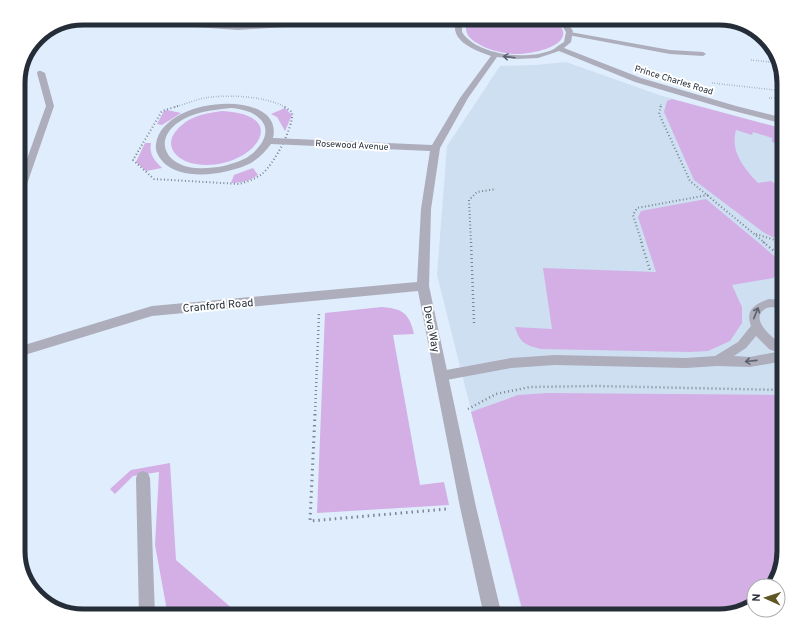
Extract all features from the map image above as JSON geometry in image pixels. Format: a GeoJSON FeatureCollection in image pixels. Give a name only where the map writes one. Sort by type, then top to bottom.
{"type":"FeatureCollection","features":[{"type":"Feature","properties":{"kind":"street"},"geometry":{"type":"LineString","coordinates":[[192,25],[238,28],[285,25]]}},
{"type":"Feature","properties":{"kind":"street"},"geometry":{"type":"LineString","coordinates":[[459,25],[458,32],[465,42],[478,50],[513,58],[531,58],[548,55],[560,49],[568,42],[570,34],[567,25]]}},
{"type":"Feature","properties":{"kind":"street","name":"Prince Charles Road"},"geometry":{"type":"LineString","coordinates":[[560,49],[638,80],[777,119]]}},
{"type":"Feature","properties":{"kind":"street","name":"Deva Way"},"geometry":{"type":"LineString","coordinates":[[491,609],[468,507],[424,286],[426,210],[435,148],[464,98],[495,55]]}},
{"type":"Feature","properties":{"kind":"street"},"geometry":{"type":"LineString","coordinates":[[226,106],[246,108],[259,113],[267,121],[271,130],[268,141],[260,152],[246,162],[228,168],[208,172],[190,170],[174,165],[164,157],[160,146],[163,135],[171,125],[183,116],[198,110],[226,106]]}},
{"type":"Feature","properties":{"kind":"street","name":"Rosewood Avenue"},"geometry":{"type":"LineString","coordinates":[[268,141],[435,148]]}},
{"type":"Feature","properties":{"kind":"street","name":"Cranford Road"},"geometry":{"type":"LineString","coordinates":[[25,350],[152,311],[320,297],[424,286]]}},
{"type":"Feature","properties":{"kind":"lane"},"geometry":{"type":"LineString","coordinates":[[570,34],[670,52],[703,54]]}},
{"type":"Feature","properties":{"kind":"lane"},"geometry":{"type":"LineString","coordinates":[[25,178],[50,106],[41,73]]}},
{"type":"Feature","properties":{"kind":"lane"},"geometry":{"type":"LineString","coordinates":[[777,304],[767,303],[759,307],[754,313],[753,320],[762,337],[777,347]]}},
{"type":"Feature","properties":{"kind":"lane"},"geometry":{"type":"LineString","coordinates":[[717,361],[742,345],[756,328]]}},
{"type":"Feature","properties":{"kind":"lane"},"geometry":{"type":"LineString","coordinates":[[441,376],[511,364],[555,360],[686,363],[717,361],[750,362],[777,357]]}},
{"type":"Feature","properties":{"kind":"lane"},"geometry":{"type":"LineString","coordinates":[[143,478],[148,609]]}},
{"type":"Feature","properties":{"kind":"path"},"geometry":{"type":"LineString","coordinates":[[751,60],[773,62]]}},
{"type":"Feature","properties":{"kind":"path"},"geometry":{"type":"LineString","coordinates":[[710,83],[777,90]]}},
{"type":"Feature","properties":{"kind":"path"},"geometry":{"type":"LineString","coordinates":[[662,87],[659,114],[690,181],[777,253]]}},
{"type":"Feature","properties":{"kind":"path"},"geometry":{"type":"LineString","coordinates":[[210,97],[267,101],[279,103],[288,108],[294,115],[282,142],[268,168],[262,174],[249,182],[239,184],[154,179],[133,160],[162,111],[210,97]]}},
{"type":"Feature","properties":{"kind":"path"},"geometry":{"type":"LineString","coordinates":[[474,323],[469,200],[472,194],[479,190],[496,189]]}},
{"type":"Feature","properties":{"kind":"path"},"geometry":{"type":"LineString","coordinates":[[650,270],[633,215],[637,208],[708,195]]}},
{"type":"Feature","properties":{"kind":"path"},"geometry":{"type":"LineString","coordinates":[[753,233],[777,241]]}},
{"type":"Feature","properties":{"kind":"path"},"geometry":{"type":"LineString","coordinates":[[320,297],[310,521],[468,507]]}},
{"type":"Feature","properties":{"kind":"path"},"geometry":{"type":"LineString","coordinates":[[450,419],[496,394],[530,387],[596,386],[777,390]]}},
{"type":"Feature","properties":{"kind":"shaded area"},"geometry":{"type":"Polygon","coordinates":[[[466,25],[559,25],[563,34],[560,41],[544,50],[514,54],[486,48],[473,41],[468,35],[466,25]]]}},
{"type":"Feature","properties":{"kind":"shaded area"},"geometry":{"type":"Polygon","coordinates":[[[566,62],[662,96],[777,127],[777,551],[776,562],[770,578],[746,578],[746,602],[741,605],[719,609],[521,609],[437,275],[447,146],[500,66],[566,62]]]}},
{"type":"Feature","properties":{"kind":"shaded area"},"geometry":{"type":"Polygon","coordinates":[[[672,99],[777,127],[777,144],[772,142],[772,138],[753,132],[752,135],[736,130],[735,145],[743,165],[758,183],[771,181],[777,185],[777,238],[763,232],[694,180],[664,112],[667,101],[672,99]]]}},
{"type":"Feature","properties":{"kind":"shaded area"},"geometry":{"type":"Polygon","coordinates":[[[285,108],[292,115],[285,131],[277,117],[271,114],[285,108]]]}},
{"type":"Feature","properties":{"kind":"shaded area"},"geometry":{"type":"Polygon","coordinates":[[[167,110],[181,113],[162,125],[157,124],[164,111],[167,110]]]}},
{"type":"Feature","properties":{"kind":"shaded area"},"geometry":{"type":"Polygon","coordinates":[[[222,111],[245,115],[257,122],[261,132],[257,142],[247,152],[233,160],[215,164],[196,164],[181,159],[172,149],[171,144],[172,138],[176,131],[191,119],[222,111]]]}},
{"type":"Feature","properties":{"kind":"shaded area"},"geometry":{"type":"Polygon","coordinates":[[[145,143],[151,143],[153,157],[162,168],[146,171],[136,162],[145,143]]]}},
{"type":"Feature","properties":{"kind":"shaded area"},"geometry":{"type":"Polygon","coordinates":[[[253,168],[258,175],[252,179],[239,183],[231,183],[234,175],[253,168]]]}},
{"type":"Feature","properties":{"kind":"shaded area"},"geometry":{"type":"Polygon","coordinates":[[[706,199],[777,258],[777,274],[773,278],[732,285],[742,307],[742,323],[730,341],[708,351],[689,352],[541,349],[531,346],[521,340],[515,327],[552,329],[543,268],[656,272],[638,217],[641,211],[706,199]]]}},
{"type":"Feature","properties":{"kind":"shaded area"},"geometry":{"type":"Polygon","coordinates":[[[382,307],[395,309],[404,313],[410,321],[414,334],[393,335],[420,485],[444,482],[449,505],[317,513],[325,313],[382,307]]]}},
{"type":"Feature","properties":{"kind":"shaded area"},"geometry":{"type":"Polygon","coordinates":[[[548,393],[777,395],[777,551],[773,573],[770,578],[746,578],[746,602],[730,608],[522,609],[471,412],[518,395],[548,393]]]}},
{"type":"Feature","properties":{"kind":"shaded area"},"geometry":{"type":"Polygon","coordinates":[[[170,463],[176,560],[233,609],[167,609],[155,545],[159,472],[133,476],[115,494],[110,489],[131,470],[170,463]]]}}]}
